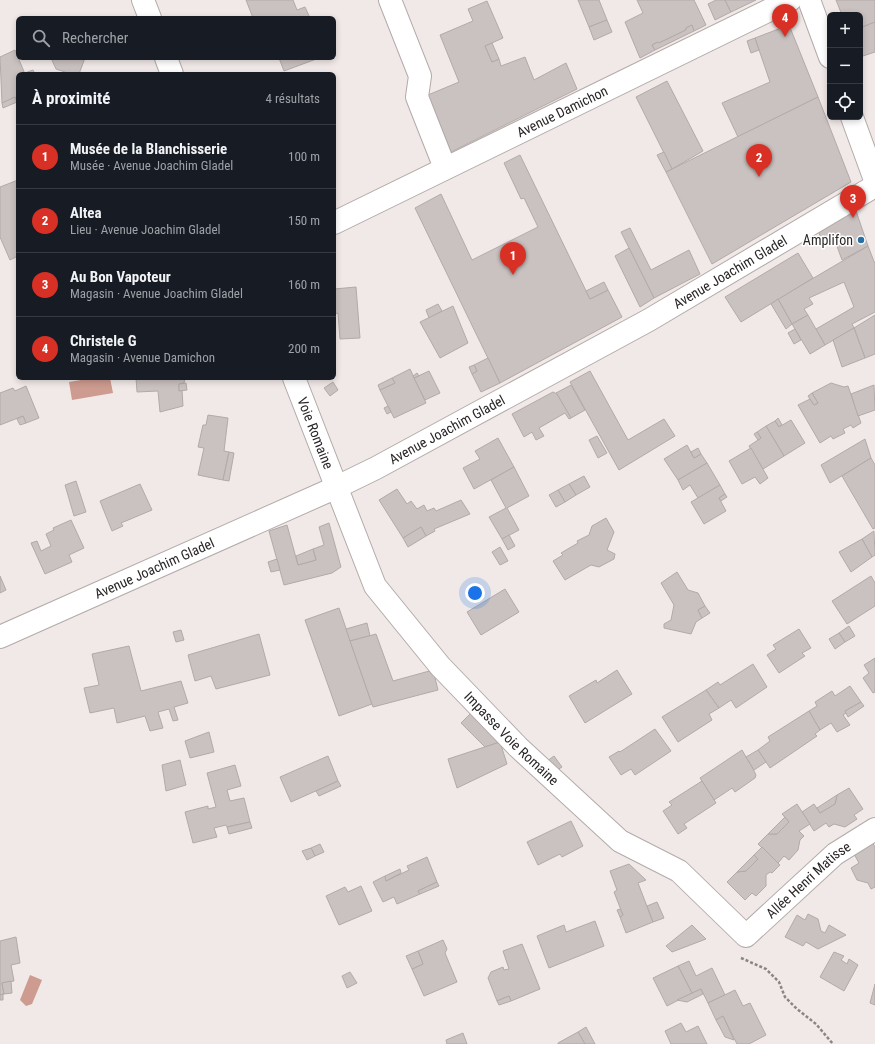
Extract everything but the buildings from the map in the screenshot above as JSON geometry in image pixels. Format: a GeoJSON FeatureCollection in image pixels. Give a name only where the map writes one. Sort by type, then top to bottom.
{"type":"FeatureCollection","features":[{"type":"Feature","properties":{"kind":"street"},"geometry":{"type":"LineString","coordinates":[[143,0],[149,16]]}},
{"type":"Feature","properties":{"kind":"street"},"geometry":{"type":"LineString","coordinates":[[390,0],[420,76],[417,97],[445,168]]}},
{"type":"Feature","properties":{"kind":"street","name":"Avenue Damichon"},"geometry":{"type":"LineString","coordinates":[[336,222],[790,0]]}},
{"type":"Feature","properties":{"kind":"street"},"geometry":{"type":"LineString","coordinates":[[809,0],[827,49]]}},
{"type":"Feature","properties":{"kind":"street"},"geometry":{"type":"LineString","coordinates":[[167,60],[171,72]]}},
{"type":"Feature","properties":{"kind":"street"},"geometry":{"type":"LineString","coordinates":[[853,120],[875,180]]}},
{"type":"Feature","properties":{"kind":"street","name":"Avenue Joachim Gladel"},"geometry":{"type":"LineString","coordinates":[[0,637],[337,487],[649,320],[875,186]]}},
{"type":"Feature","properties":{"kind":"street","name":"Voie Romaine"},"geometry":{"type":"LineString","coordinates":[[295,380],[337,487]]}},
{"type":"Feature","properties":{"kind":"street","name":"Impasse Voie Romaine"},"geometry":{"type":"LineString","coordinates":[[337,487],[375,586],[440,666],[518,747],[620,841],[680,871],[746,936]]}},
{"type":"Feature","properties":{"kind":"street","name":"Allée Henri Matisse"},"geometry":{"type":"LineString","coordinates":[[746,936],[835,854],[875,829]]}},
{"type":"Feature","properties":{"kind":"shaded area"},"geometry":{"type":"Polygon","coordinates":[[[81,380],[110,380],[113,393],[72,400],[69,382],[81,380]]]}},
{"type":"Feature","properties":{"kind":"shaded area"},"geometry":{"type":"Polygon","coordinates":[[[30,975],[42,980],[32,1004],[26,1006],[20,1000],[30,975]]]}},
{"type":"Feature","properties":{"kind":"place","name":"Christele G"},"geometry":{"type":"Point","coordinates":[785,37]}},
{"type":"Feature","properties":{"kind":"place","name":"Altea"},"geometry":{"type":"Point","coordinates":[759,177]}},
{"type":"Feature","properties":{"kind":"place","name":"Au Bon Vapoteur"},"geometry":{"type":"Point","coordinates":[853,218]}},
{"type":"Feature","properties":{"kind":"place","name":"Amplifon"},"geometry":{"type":"Point","coordinates":[861,240]}},
{"type":"Feature","properties":{"kind":"place","name":"Musée de la Blanchisserie"},"geometry":{"type":"Point","coordinates":[513,275]}}]}
